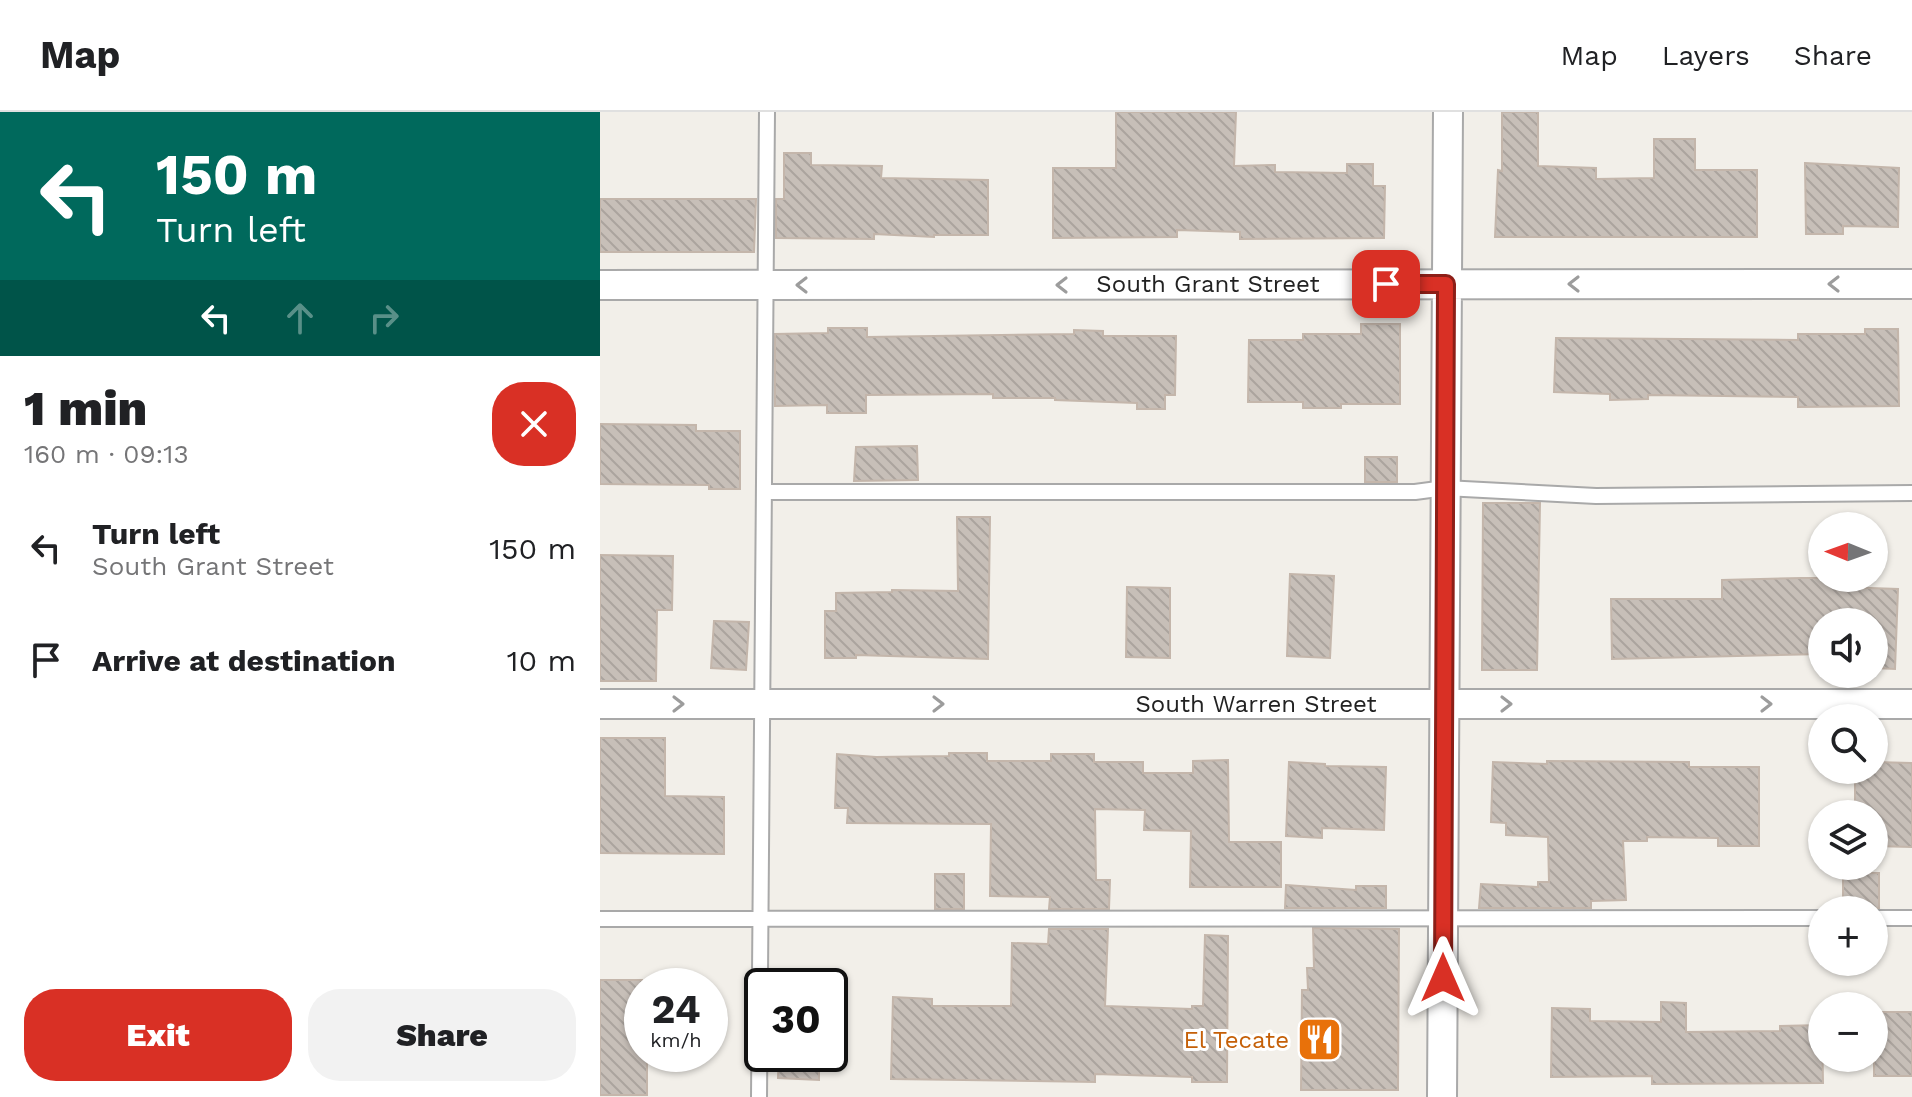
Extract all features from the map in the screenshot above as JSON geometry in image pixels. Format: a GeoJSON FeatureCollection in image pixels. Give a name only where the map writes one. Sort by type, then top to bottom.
{"type":"FeatureCollection","features":[{"type":"Feature","properties":{"kind":"street"},"geometry":{"type":"LineString","coordinates":[[1442,1097],[1448,112]]}},
{"type":"Feature","properties":{"kind":"street","name":"South Grant Street"},"geometry":{"type":"LineString","coordinates":[[600,285],[1912,284]]}},
{"type":"Feature","properties":{"kind":"street","name":"South Warren Street"},"geometry":{"type":"LineString","coordinates":[[600,704],[1912,704]]}},
{"type":"Feature","properties":{"kind":"lane"},"geometry":{"type":"LineString","coordinates":[[759,1097],[767,112]]}},
{"type":"Feature","properties":{"kind":"lane"},"geometry":{"type":"LineString","coordinates":[[765,492],[1415,492],[1445,488],[1596,496],[1912,493]]}},
{"type":"Feature","properties":{"kind":"lane"},"geometry":{"type":"LineString","coordinates":[[600,919],[1808,918]]}},
{"type":"Feature","properties":{"kind":"lane"},"geometry":{"type":"LineString","coordinates":[[1888,918],[1912,918]]}},
{"type":"Feature","properties":{"kind":"building"},"geometry":{"type":"Polygon","coordinates":[[[1116,112],[1236,112],[1234,166],[1275,165],[1275,172],[1347,173],[1347,164],[1373,164],[1373,186],[1385,186],[1384,238],[1240,239],[1240,232],[1177,230],[1177,237],[1053,238],[1053,168],[1116,168],[1116,112]]]}},
{"type":"Feature","properties":{"kind":"building"},"geometry":{"type":"Polygon","coordinates":[[[1502,112],[1538,112],[1538,166],[1596,168],[1596,179],[1654,178],[1654,139],[1695,139],[1695,170],[1757,170],[1757,237],[1495,237],[1498,170],[1502,171],[1502,112]]]}},
{"type":"Feature","properties":{"kind":"building"},"geometry":{"type":"Polygon","coordinates":[[[784,153],[811,153],[811,165],[882,166],[881,178],[988,180],[988,235],[934,237],[874,234],[874,239],[776,238],[776,199],[784,199],[784,153]]]}},
{"type":"Feature","properties":{"kind":"building"},"geometry":{"type":"Polygon","coordinates":[[[1805,163],[1899,168],[1898,227],[1843,226],[1843,234],[1806,234],[1805,163]]]}},
{"type":"Feature","properties":{"kind":"building"},"geometry":{"type":"Polygon","coordinates":[[[600,199],[756,199],[754,252],[600,252],[600,199]]]}},
{"type":"Feature","properties":{"kind":"building"},"geometry":{"type":"Polygon","coordinates":[[[1361,324],[1400,324],[1400,404],[1341,404],[1341,408],[1303,408],[1303,402],[1248,402],[1249,340],[1303,340],[1303,334],[1361,334],[1361,324]]]}},
{"type":"Feature","properties":{"kind":"building"},"geometry":{"type":"Polygon","coordinates":[[[828,328],[867,328],[867,337],[1074,334],[1074,330],[1103,331],[1103,336],[1176,336],[1175,395],[1165,395],[1165,409],[1137,409],[1137,403],[993,398],[993,394],[866,395],[866,413],[827,413],[827,405],[775,406],[775,334],[828,333],[828,328]]]}},
{"type":"Feature","properties":{"kind":"building"},"geometry":{"type":"Polygon","coordinates":[[[1865,329],[1898,329],[1899,406],[1798,407],[1798,397],[1648,395],[1648,399],[1610,400],[1610,394],[1554,392],[1556,338],[1798,340],[1798,334],[1865,334],[1865,329]]]}},
{"type":"Feature","properties":{"kind":"building"},"geometry":{"type":"Polygon","coordinates":[[[600,424],[696,425],[696,431],[740,431],[740,489],[709,489],[709,485],[600,484],[600,424]]]}},
{"type":"Feature","properties":{"kind":"building"},"geometry":{"type":"Polygon","coordinates":[[[917,446],[918,480],[854,481],[856,447],[917,446]]]}},
{"type":"Feature","properties":{"kind":"building"},"geometry":{"type":"Polygon","coordinates":[[[1365,457],[1397,457],[1397,482],[1365,482],[1365,457]]]}},
{"type":"Feature","properties":{"kind":"building"},"geometry":{"type":"Polygon","coordinates":[[[1483,503],[1540,503],[1537,670],[1482,670],[1483,503]]]}},
{"type":"Feature","properties":{"kind":"building"},"geometry":{"type":"Polygon","coordinates":[[[957,517],[990,517],[988,659],[856,655],[856,658],[825,658],[825,611],[836,611],[836,593],[958,591],[957,517]]]}},
{"type":"Feature","properties":{"kind":"building"},"geometry":{"type":"Polygon","coordinates":[[[600,555],[673,556],[672,610],[657,610],[656,681],[600,681],[600,555]]]}},
{"type":"Feature","properties":{"kind":"building"},"geometry":{"type":"Polygon","coordinates":[[[1290,574],[1334,576],[1330,658],[1287,656],[1290,574]]]}},
{"type":"Feature","properties":{"kind":"building"},"geometry":{"type":"Polygon","coordinates":[[[1808,578],[1808,592],[1888,592],[1888,589],[1898,589],[1895,669],[1888,669],[1888,608],[1808,608],[1808,654],[1612,659],[1611,599],[1722,599],[1722,580],[1808,578]]]}},
{"type":"Feature","properties":{"kind":"building"},"geometry":{"type":"Polygon","coordinates":[[[1127,587],[1170,588],[1170,658],[1126,657],[1127,587]]]}},
{"type":"Feature","properties":{"kind":"building"},"geometry":{"type":"Polygon","coordinates":[[[714,621],[749,622],[746,670],[711,668],[714,621]]]}},
{"type":"Feature","properties":{"kind":"building"},"geometry":{"type":"Polygon","coordinates":[[[600,738],[665,738],[665,796],[724,797],[724,854],[600,853],[600,738]]]}},
{"type":"Feature","properties":{"kind":"building"},"geometry":{"type":"Polygon","coordinates":[[[949,753],[987,753],[987,761],[1051,761],[1051,754],[1094,754],[1094,762],[1143,762],[1143,773],[1193,773],[1193,761],[1228,760],[1229,842],[1281,842],[1281,887],[1190,887],[1191,831],[1144,830],[1145,810],[1095,809],[1096,880],[1110,880],[1109,909],[1049,909],[1050,897],[990,896],[991,824],[847,823],[848,808],[835,808],[837,754],[876,757],[949,756],[949,753]]]}},
{"type":"Feature","properties":{"kind":"building"},"geometry":{"type":"Polygon","coordinates":[[[1547,761],[1689,762],[1689,767],[1759,767],[1759,846],[1718,846],[1718,838],[1647,837],[1647,841],[1623,841],[1626,900],[1591,901],[1591,908],[1479,908],[1481,884],[1538,887],[1538,882],[1549,882],[1548,837],[1506,835],[1506,823],[1491,822],[1493,762],[1547,764],[1547,761]]]}},
{"type":"Feature","properties":{"kind":"building"},"geometry":{"type":"Polygon","coordinates":[[[1289,762],[1386,767],[1384,830],[1322,828],[1322,838],[1286,836],[1289,762]]]}},
{"type":"Feature","properties":{"kind":"building"},"geometry":{"type":"Polygon","coordinates":[[[1888,762],[1912,763],[1912,847],[1888,846],[1888,800],[1855,800],[1855,784],[1888,784],[1888,762]]]}},
{"type":"Feature","properties":{"kind":"building"},"geometry":{"type":"Polygon","coordinates":[[[935,874],[964,874],[964,909],[935,909],[935,874]]]}},
{"type":"Feature","properties":{"kind":"building"},"geometry":{"type":"Polygon","coordinates":[[[1843,880],[1879,880],[1879,896],[1843,896],[1843,880]]]}},
{"type":"Feature","properties":{"kind":"building"},"geometry":{"type":"Polygon","coordinates":[[[1286,885],[1356,890],[1356,886],[1386,886],[1386,908],[1285,908],[1286,885]]]}},
{"type":"Feature","properties":{"kind":"building"},"geometry":{"type":"Polygon","coordinates":[[[1313,928],[1399,929],[1398,1090],[1301,1090],[1302,990],[1308,990],[1307,968],[1314,968],[1313,928]]]}},
{"type":"Feature","properties":{"kind":"building"},"geometry":{"type":"Polygon","coordinates":[[[1049,929],[1108,929],[1105,1006],[1192,1009],[1192,1006],[1203,1006],[1205,935],[1228,936],[1227,1082],[1192,1082],[1192,1077],[1095,1074],[1095,1082],[891,1079],[893,997],[932,999],[932,1006],[1011,1006],[1012,943],[1048,944],[1049,929]]]}},
{"type":"Feature","properties":{"kind":"building"},"geometry":{"type":"Polygon","coordinates":[[[600,980],[624,980],[624,1072],[647,1072],[647,1095],[600,1095],[600,980]]]}},
{"type":"Feature","properties":{"kind":"building"},"geometry":{"type":"Polygon","coordinates":[[[1661,1002],[1686,1003],[1686,1032],[1780,1031],[1780,1026],[1808,1025],[1808,1072],[1823,1072],[1823,1083],[1652,1084],[1652,1076],[1551,1077],[1552,1008],[1590,1009],[1590,1021],[1661,1022],[1661,1002]]]}},
{"type":"Feature","properties":{"kind":"building"},"geometry":{"type":"Polygon","coordinates":[[[1888,1012],[1912,1012],[1912,1076],[1874,1076],[1874,1072],[1888,1072],[1888,1012]]]}},
{"type":"Feature","properties":{"kind":"building"},"geometry":{"type":"Polygon","coordinates":[[[778,1072],[819,1072],[819,1080],[778,1078],[778,1072]]]}},
{"type":"Feature","properties":{"kind":"place","name":"El Tecate"},"geometry":{"type":"Point","coordinates":[1320,1040]}},
{"type":"Feature","properties":{"kind":"route"},"geometry":{"type":"LineString","coordinates":[[1386,284],[1446,284],[1443,978]]}}]}
